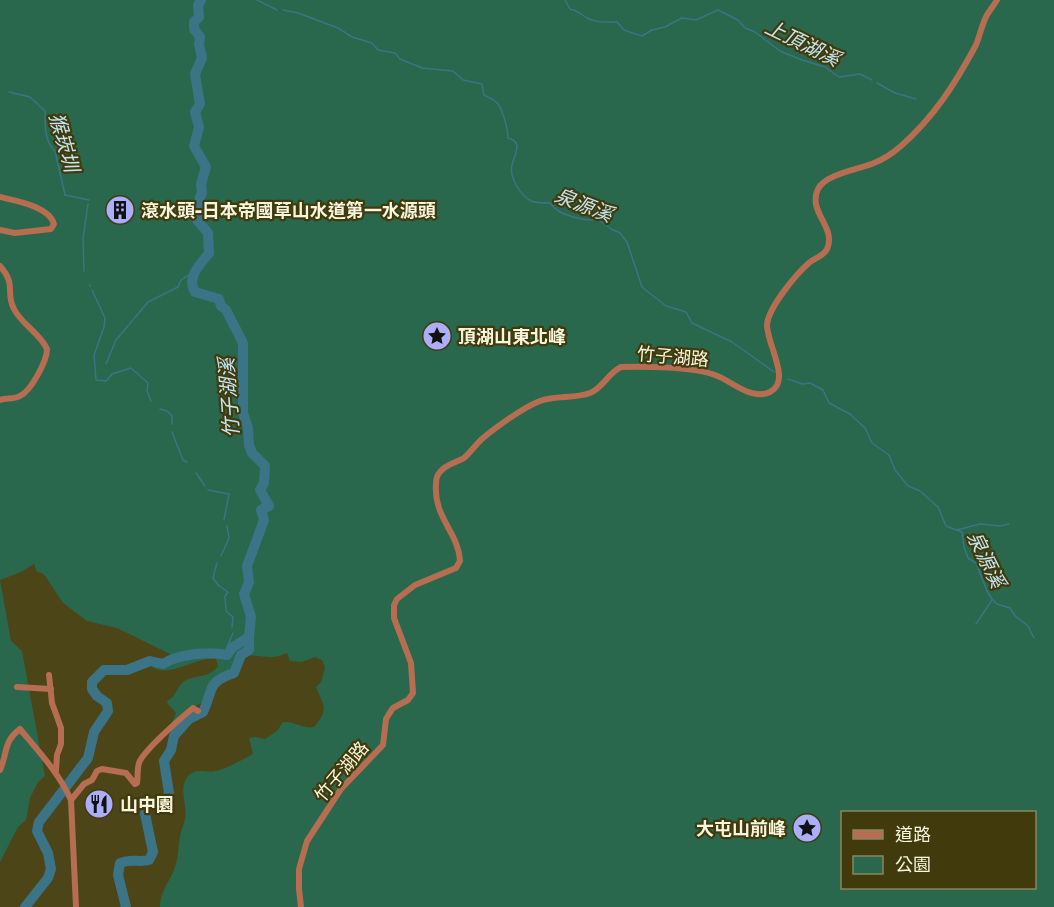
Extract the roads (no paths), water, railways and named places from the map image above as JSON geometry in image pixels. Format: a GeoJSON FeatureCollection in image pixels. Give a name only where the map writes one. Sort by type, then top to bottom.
{"type":"FeatureCollection","features":[{"type":"Feature","properties":{"kind":"street","name":"竹子湖路"},"geometry":{"type":"LineString","coordinates":[[301,907],[298,889],[299,869],[307,840],[341,789],[383,745],[386,719],[393,708],[408,700],[412,693],[411,663],[393,618],[394,605],[397,599],[415,585],[456,568],[460,561],[458,547],[438,510],[435,488],[439,473],[448,465],[463,458],[482,438],[529,407],[552,398],[577,396],[591,392],[599,387],[612,371],[621,367],[692,369],[715,375],[751,393],[770,392],[776,387],[780,371],[768,338],[767,322],[771,310],[792,281],[807,265],[827,250],[829,234],[816,209],[816,192],[819,186],[844,172],[887,157],[929,120],[946,97],[976,44],[987,16],[997,0]]}},
{"type":"Feature","properties":{"kind":"street"},"geometry":{"type":"LineString","coordinates":[[0,197],[37,208],[52,219],[54,224],[51,229],[15,233],[0,230]]}},
{"type":"Feature","properties":{"kind":"street"},"geometry":{"type":"LineString","coordinates":[[0,266],[10,280],[13,308],[47,349],[45,361],[27,391],[18,397],[0,400]]}},
{"type":"Feature","properties":{"kind":"street"},"geometry":{"type":"LineString","coordinates":[[49,675],[52,703],[61,728],[61,744],[57,755],[56,771]]}},
{"type":"Feature","properties":{"kind":"street"},"geometry":{"type":"LineString","coordinates":[[17,687],[51,688]]}},
{"type":"Feature","properties":{"kind":"street"},"geometry":{"type":"LineString","coordinates":[[71,800],[84,784],[92,780],[97,771],[102,769],[126,773],[135,784],[137,783],[139,764],[144,755],[184,715],[194,708],[198,711]]}},
{"type":"Feature","properties":{"kind":"street"},"geometry":{"type":"LineString","coordinates":[[0,770],[7,742],[20,729],[56,771],[71,800],[76,907]]}},
{"type":"Feature","properties":{"kind":"waterway","name":"竹子湖溪"},"geometry":{"type":"LineString","coordinates":[[25,907],[48,878],[51,869],[48,853],[37,831],[39,822],[88,758],[94,732],[108,711],[107,703],[92,689],[92,682],[104,670],[127,670],[150,661],[163,664],[194,654],[227,655],[233,647],[249,637],[251,617],[244,594],[249,582],[247,566],[264,520],[261,510],[269,506],[260,490],[264,483],[265,466],[252,453],[243,413],[243,343],[219,299],[195,292],[192,281],[195,271],[209,253],[208,233],[197,220],[202,193],[201,184],[206,167],[194,146],[199,127],[195,112],[200,104],[195,74],[202,58],[200,37],[194,29],[194,22],[199,17],[198,5],[201,0]]}},
{"type":"Feature","properties":{"kind":"waterway","name":"泉源溪"},"geometry":{"type":"LineString","coordinates":[[257,0],[277,10]]}},
{"type":"Feature","properties":{"kind":"waterway","name":"上頂湖溪"},"geometry":{"type":"LineString","coordinates":[[565,0],[570,9],[590,20],[617,22],[624,30],[642,36],[682,18],[696,20],[718,10],[738,20],[745,28],[755,32],[780,51],[825,67],[839,77],[860,74],[872,80]]}},
{"type":"Feature","properties":{"kind":"waterway","name":"泉源溪"},"geometry":{"type":"LineString","coordinates":[[283,10],[298,13],[338,28],[352,37],[372,43],[378,50],[395,53],[400,59],[422,68],[453,71],[463,80],[482,84],[484,95],[500,107],[508,138],[516,142],[517,149],[512,165],[512,175],[523,195],[533,202],[550,203],[554,208],[572,217],[599,220],[620,233],[627,242],[642,287],[666,306],[686,312],[692,323],[732,342],[774,372]]}},
{"type":"Feature","properties":{"kind":"waterway","name":"上頂湖溪"},"geometry":{"type":"LineString","coordinates":[[877,83],[895,93],[916,99]]}},
{"type":"Feature","properties":{"kind":"waterway","name":"猴崁圳"},"geometry":{"type":"LineString","coordinates":[[9,92],[30,97],[45,111],[47,138],[55,151],[65,195],[89,200]]}},
{"type":"Feature","properties":{"kind":"waterway","name":"猴崁圳"},"geometry":{"type":"LineString","coordinates":[[84,271],[83,239],[88,204]]}},
{"type":"Feature","properties":{"kind":"waterway"},"geometry":{"type":"LineString","coordinates":[[106,364],[116,340],[148,302],[178,287],[181,280],[193,272]]}},
{"type":"Feature","properties":{"kind":"waterway","name":"猴崁圳"},"geometry":{"type":"LineString","coordinates":[[92,290],[105,318],[94,355],[96,380],[106,381],[112,374],[131,368],[148,383],[147,391],[151,401]]}},
{"type":"Feature","properties":{"kind":"waterway","name":"泉源溪"},"geometry":{"type":"LineString","coordinates":[[788,379],[802,384],[810,383],[823,390],[829,403],[850,414],[865,428],[872,443],[889,455],[895,470],[908,486],[920,491],[938,507],[946,526],[962,532],[968,558],[976,563],[992,599],[997,604],[1010,608],[1015,616],[1028,626],[1034,638]]}},
{"type":"Feature","properties":{"kind":"waterway","name":"猴崁圳"},"geometry":{"type":"LineString","coordinates":[[160,409],[172,416],[172,424]]}},
{"type":"Feature","properties":{"kind":"waterway","name":"猴崁圳"},"geometry":{"type":"LineString","coordinates":[[172,432],[183,460],[187,462]]}},
{"type":"Feature","properties":{"kind":"waterway","name":"猴崁圳"},"geometry":{"type":"LineString","coordinates":[[196,473],[205,486]]}},
{"type":"Feature","properties":{"kind":"waterway","name":"猴崁圳"},"geometry":{"type":"LineString","coordinates":[[208,490],[229,494],[224,520]]}},
{"type":"Feature","properties":{"kind":"waterway"},"geometry":{"type":"LineString","coordinates":[[957,530],[980,524],[1000,526],[1009,524]]}},
{"type":"Feature","properties":{"kind":"waterway","name":"猴崁圳"},"geometry":{"type":"LineString","coordinates":[[221,556],[229,538],[227,526]]}},
{"type":"Feature","properties":{"kind":"waterway","name":"猴崁圳"},"geometry":{"type":"LineString","coordinates":[[217,563],[213,578],[228,592],[225,596],[226,611],[233,617],[232,627]]}},
{"type":"Feature","properties":{"kind":"waterway"},"geometry":{"type":"LineString","coordinates":[[976,624],[992,600]]}},
{"type":"Feature","properties":{"kind":"waterway","name":"猴崁圳"},"geometry":{"type":"LineString","coordinates":[[224,654],[233,633]]}},
{"type":"Feature","properties":{"kind":"waterway"},"geometry":{"type":"LineString","coordinates":[[126,907],[118,875],[120,863],[149,860],[153,852],[145,814],[146,806],[150,803],[164,802],[169,793],[164,761],[171,750],[174,736],[189,719],[203,712],[214,684],[234,673],[241,655],[249,650],[249,637]]}},
{"type":"Feature","properties":{"kind":"place","name":"滾水頭-日本帝國草山水道第一水源頭"},"geometry":{"type":"Point","coordinates":[120,210]}},
{"type":"Feature","properties":{"kind":"place","name":"頂湖山東北峰"},"geometry":{"type":"Point","coordinates":[437,336]}},
{"type":"Feature","properties":{"kind":"place","name":"山中園"},"geometry":{"type":"Point","coordinates":[99,804]}},
{"type":"Feature","properties":{"kind":"place","name":"大屯山前峰"},"geometry":{"type":"Point","coordinates":[807,828]}}]}
